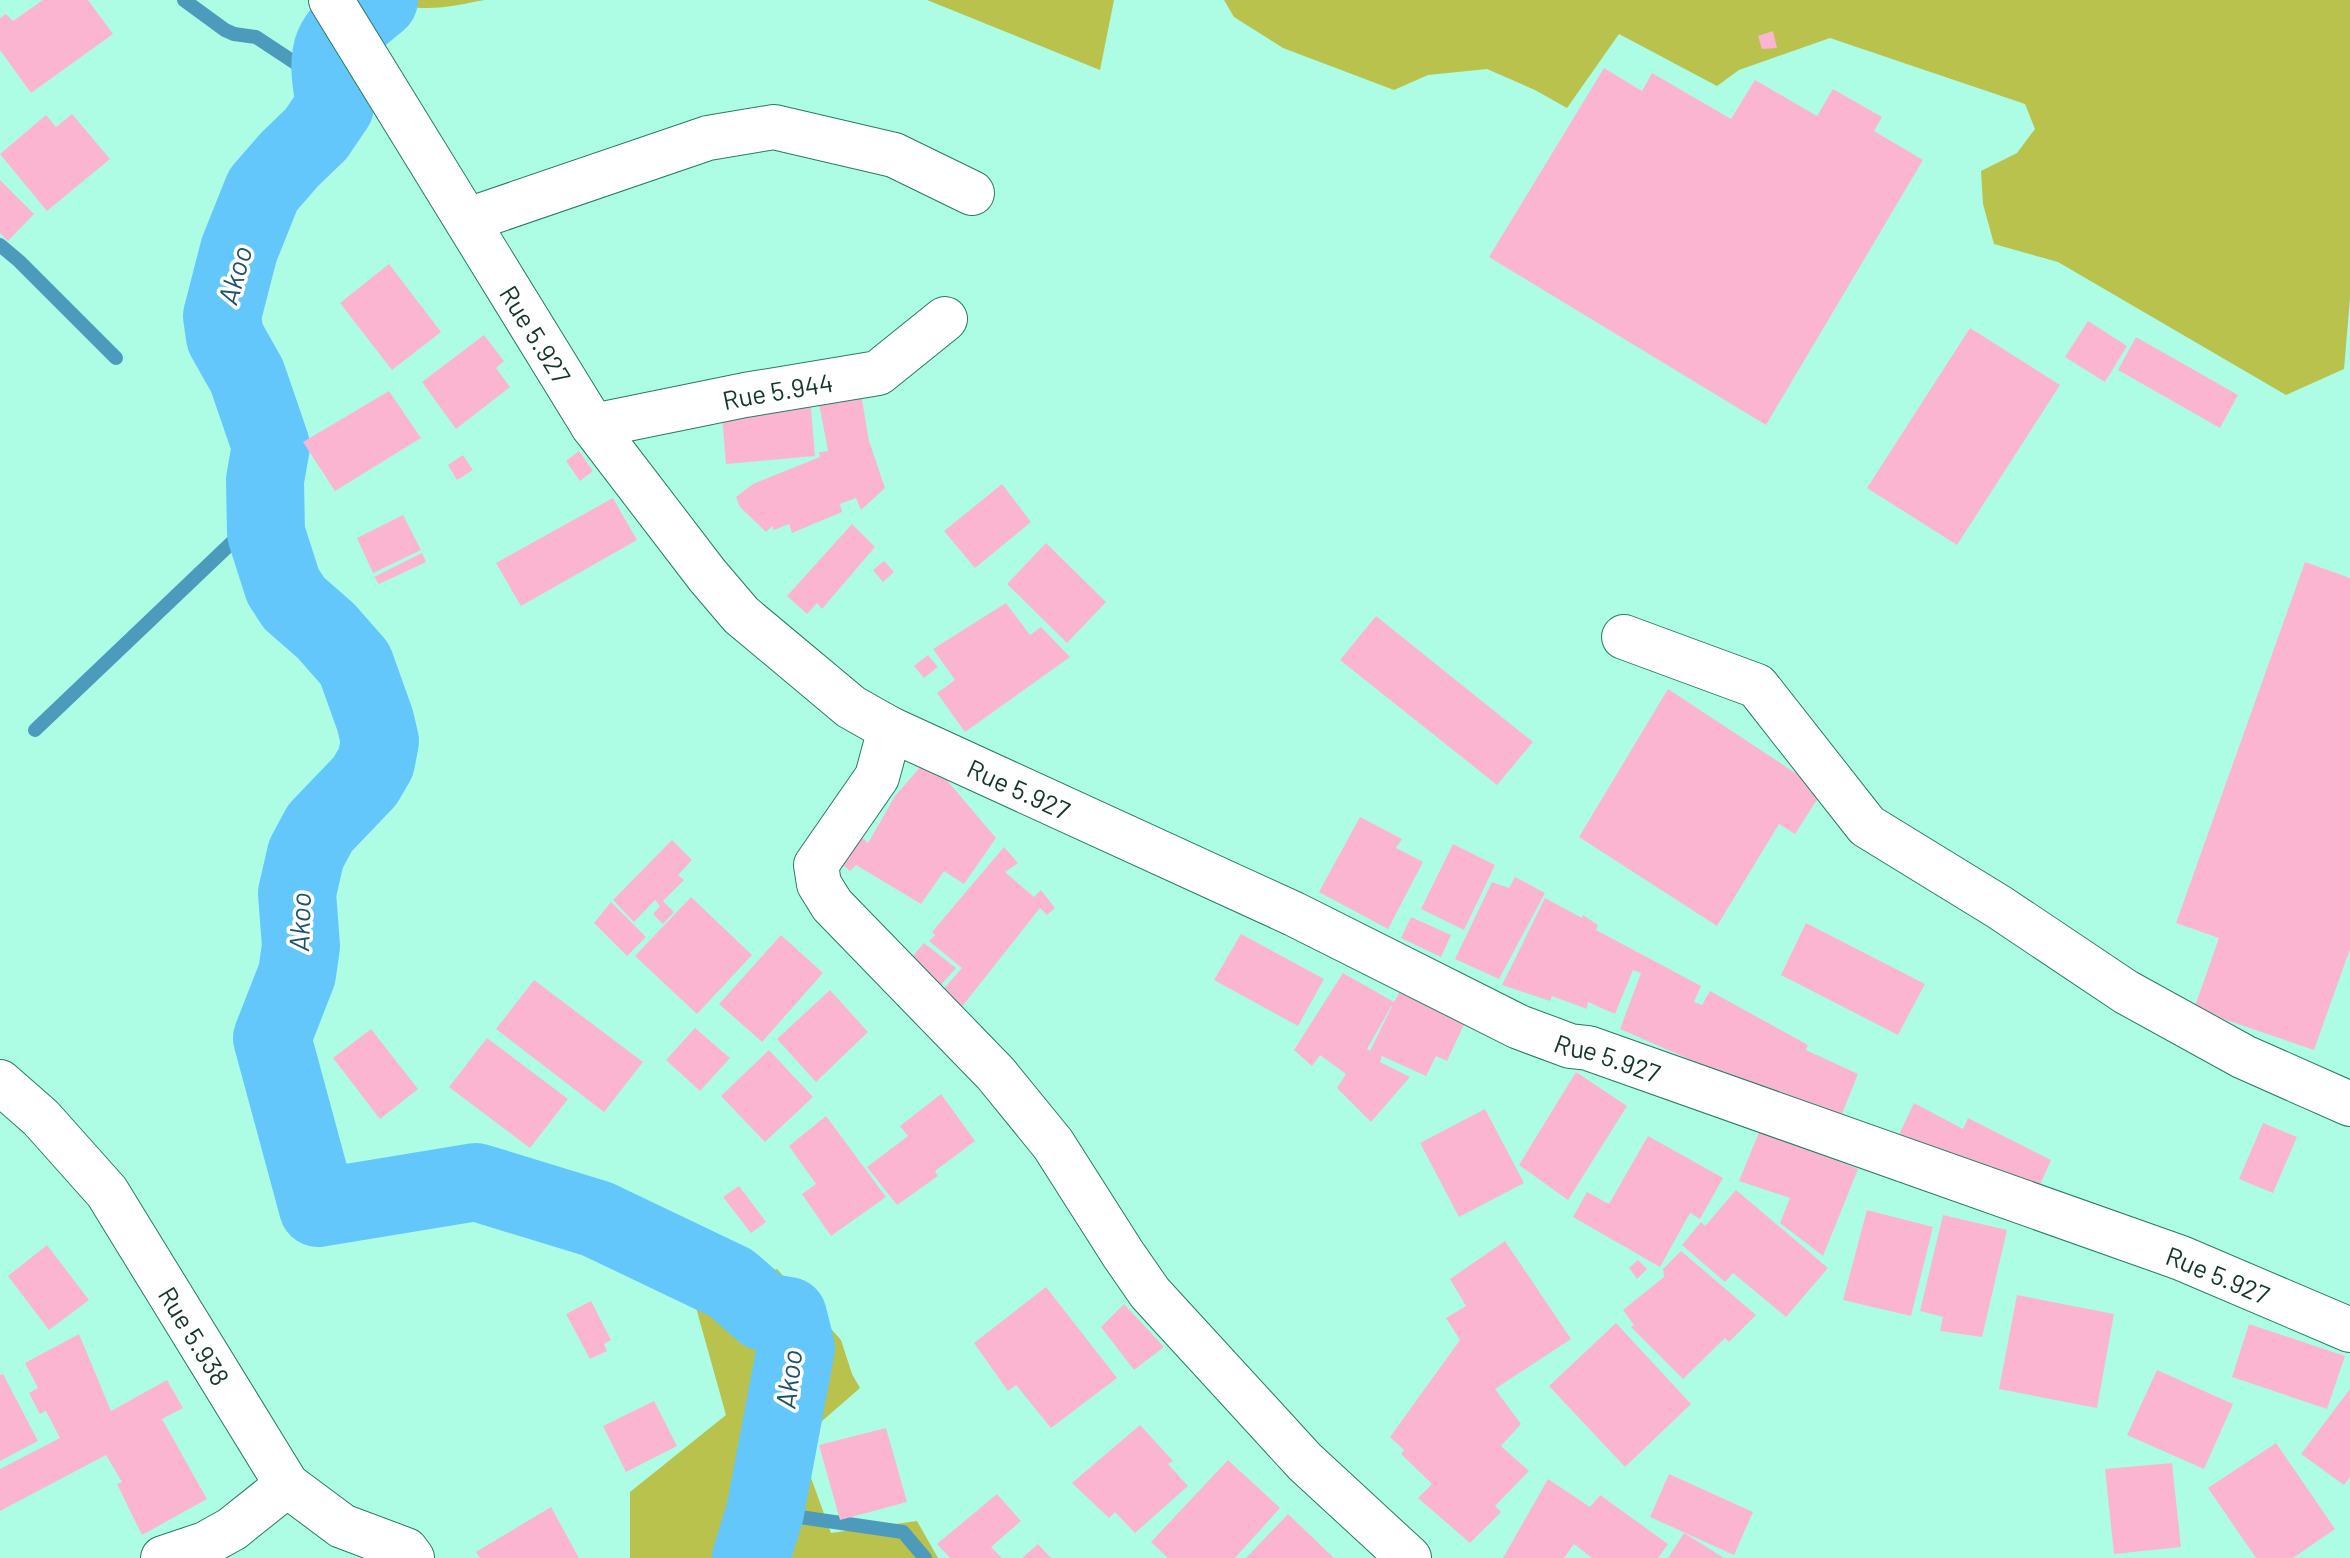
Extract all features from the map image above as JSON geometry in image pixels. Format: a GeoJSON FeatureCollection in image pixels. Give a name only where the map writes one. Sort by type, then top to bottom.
{"type":"FeatureCollection","features":[{"type":"Feature","properties":{"kind":"street","name":"Rue 5.927"},"geometry":{"type":"LineString","coordinates":[[331,0],[593,426],[741,615],[851,707],[890,729],[1294,914],[1519,1027],[1570,1046],[1588,1048],[2181,1258],[2350,1330]]}},
{"type":"Feature","properties":{"kind":"street"},"geometry":{"type":"LineString","coordinates":[[468,220],[708,138],[774,127],[894,155],[972,193]]}},
{"type":"Feature","properties":{"kind":"street","name":"Rue 5.944"},"geometry":{"type":"LineString","coordinates":[[593,426],[745,395],[878,373],[945,319]]}},
{"type":"Feature","properties":{"kind":"street"},"geometry":{"type":"LineString","coordinates":[[1624,637],[1757,686],[1867,826],[1999,907],[2126,992],[2244,1057],[2350,1104]]}},
{"type":"Feature","properties":{"kind":"street"},"geometry":{"type":"LineString","coordinates":[[890,729],[877,777],[816,865],[819,884],[832,905],[996,1074],[1053,1144],[1150,1293],[1305,1462],[1409,1558]]}},
{"type":"Feature","properties":{"kind":"street","name":"Rue 5.938"},"geometry":{"type":"LineString","coordinates":[[0,1082],[41,1118],[107,1192],[287,1485]]}},
{"type":"Feature","properties":{"kind":"street"},"geometry":{"type":"LineString","coordinates":[[163,1558],[205,1544],[232,1529],[287,1485],[342,1526],[406,1550],[412,1558]]}},
{"type":"Feature","properties":{"kind":"green space"},"geometry":{"type":"Polygon","coordinates":[[[396,0],[485,0],[427,8],[405,5],[396,0]]]}},
{"type":"Feature","properties":{"kind":"green space"},"geometry":{"type":"Polygon","coordinates":[[[927,0],[1114,0],[1100,70],[927,0]]]}},
{"type":"Feature","properties":{"kind":"green space"},"geometry":{"type":"Polygon","coordinates":[[[1224,0],[2350,0],[2350,298],[2344,369],[2286,395],[2058,262],[1994,244],[1983,204],[1981,171],[2017,153],[2035,129],[2025,104],[1830,38],[1739,70],[1717,86],[1619,34],[1567,108],[1487,69],[1428,75],[1394,90],[1283,48],[1234,17],[1224,0]]]}},
{"type":"Feature","properties":{"kind":"green space"},"geometry":{"type":"Polygon","coordinates":[[[777,1269],[841,1340],[860,1388],[798,1442],[831,1533],[917,1521],[938,1558],[630,1558],[630,1492],[726,1415],[695,1304],[777,1269]]]}},
{"type":"Feature","properties":{"kind":"building"},"geometry":{"type":"Polygon","coordinates":[[[43,0],[88,0],[113,34],[31,93],[0,50],[0,18],[6,14],[13,21],[43,0]]]}},
{"type":"Feature","properties":{"kind":"building"},"geometry":{"type":"Polygon","coordinates":[[[1773,31],[1777,48],[1762,49],[1758,36],[1773,31]]]}},
{"type":"Feature","properties":{"kind":"building"},"geometry":{"type":"Polygon","coordinates":[[[1604,68],[1642,91],[1652,73],[1731,119],[1755,80],[1817,116],[1833,89],[1882,117],[1874,131],[1923,160],[1766,425],[1489,257],[1604,68]]]}},
{"type":"Feature","properties":{"kind":"building"},"geometry":{"type":"Polygon","coordinates":[[[72,114],[110,159],[47,211],[0,154],[46,115],[56,127],[72,114]]]}},
{"type":"Feature","properties":{"kind":"building"},"geometry":{"type":"Polygon","coordinates":[[[0,180],[34,214],[8,241],[0,233],[0,180]]]}},
{"type":"Feature","properties":{"kind":"building"},"geometry":{"type":"Polygon","coordinates":[[[389,264],[441,332],[392,370],[340,303],[389,264]]]}},
{"type":"Feature","properties":{"kind":"building"},"geometry":{"type":"Polygon","coordinates":[[[2088,321],[2127,346],[2105,382],[2065,357],[2088,321]]]}},
{"type":"Feature","properties":{"kind":"building"},"geometry":{"type":"Polygon","coordinates":[[[1970,328],[2060,385],[1957,545],[1867,488],[1970,328]]]}},
{"type":"Feature","properties":{"kind":"building"},"geometry":{"type":"Polygon","coordinates":[[[484,335],[504,361],[496,368],[510,387],[456,429],[422,382],[484,335]]]}},
{"type":"Feature","properties":{"kind":"building"},"geometry":{"type":"Polygon","coordinates":[[[2136,337],[2238,395],[2220,428],[2118,370],[2136,337]]]}},
{"type":"Feature","properties":{"kind":"building"},"geometry":{"type":"Polygon","coordinates":[[[860,388],[869,441],[885,488],[861,510],[856,498],[840,504],[842,512],[792,533],[789,524],[774,530],[772,526],[766,532],[740,507],[736,497],[753,484],[820,457],[819,452],[828,451],[817,393],[860,388]]]}},
{"type":"Feature","properties":{"kind":"building"},"geometry":{"type":"Polygon","coordinates":[[[389,391],[421,438],[335,491],[303,442],[389,391]]]}},
{"type":"Feature","properties":{"kind":"building"},"geometry":{"type":"Polygon","coordinates":[[[810,396],[815,456],[726,464],[721,404],[810,396]]]}},
{"type":"Feature","properties":{"kind":"building"},"geometry":{"type":"Polygon","coordinates":[[[579,451],[593,471],[580,481],[566,461],[579,451]]]}},
{"type":"Feature","properties":{"kind":"building"},"geometry":{"type":"Polygon","coordinates":[[[463,455],[473,470],[457,480],[448,465],[463,455]]]}},
{"type":"Feature","properties":{"kind":"building"},"geometry":{"type":"Polygon","coordinates":[[[1002,484],[1031,522],[975,568],[944,531],[1002,484]]]}},
{"type":"Feature","properties":{"kind":"building"},"geometry":{"type":"Polygon","coordinates":[[[613,498],[637,540],[521,606],[496,563],[613,498]]]}},
{"type":"Feature","properties":{"kind":"building"},"geometry":{"type":"Polygon","coordinates":[[[403,515],[421,550],[373,573],[357,538],[403,515]]]}},
{"type":"Feature","properties":{"kind":"building"},"geometry":{"type":"Polygon","coordinates":[[[852,524],[875,547],[822,609],[817,603],[807,614],[787,596],[852,524]]]}},
{"type":"Feature","properties":{"kind":"building"},"geometry":{"type":"Polygon","coordinates":[[[1046,543],[1106,602],[1067,643],[1007,584],[1046,543]]]}},
{"type":"Feature","properties":{"kind":"building"},"geometry":{"type":"Polygon","coordinates":[[[422,553],[426,562],[379,584],[374,577],[422,553]]]}},
{"type":"Feature","properties":{"kind":"building"},"geometry":{"type":"Polygon","coordinates":[[[884,561],[894,572],[883,582],[873,570],[884,561]]]}},
{"type":"Feature","properties":{"kind":"building"},"geometry":{"type":"Polygon","coordinates":[[[2305,562],[2350,578],[2350,949],[2314,1050],[2194,1009],[2219,938],[2176,923],[2305,562]]]}},
{"type":"Feature","properties":{"kind":"building"},"geometry":{"type":"Polygon","coordinates":[[[1006,603],[1030,635],[1041,627],[1070,657],[965,732],[937,693],[955,680],[933,649],[1006,603]]]}},
{"type":"Feature","properties":{"kind":"building"},"geometry":{"type":"Polygon","coordinates":[[[1376,616],[1533,742],[1497,785],[1340,660],[1376,616]]]}},
{"type":"Feature","properties":{"kind":"building"},"geometry":{"type":"Polygon","coordinates":[[[928,655],[938,667],[924,678],[914,666],[928,655]]]}},
{"type":"Feature","properties":{"kind":"building"},"geometry":{"type":"Polygon","coordinates":[[[1668,689],[1806,780],[1804,784],[1820,795],[1795,834],[1779,824],[1717,926],[1579,837],[1668,689]]]}},
{"type":"Feature","properties":{"kind":"building"},"geometry":{"type":"Polygon","coordinates":[[[928,758],[996,838],[964,884],[944,871],[921,904],[856,865],[850,871],[838,860],[859,835],[868,843],[895,796],[928,758]]]}},
{"type":"Feature","properties":{"kind":"building"},"geometry":{"type":"Polygon","coordinates":[[[1360,817],[1402,839],[1396,848],[1423,862],[1388,929],[1319,892],[1360,817]]]}},
{"type":"Feature","properties":{"kind":"building"},"geometry":{"type":"Polygon","coordinates":[[[672,840],[692,860],[678,875],[684,880],[663,901],[674,912],[663,924],[653,914],[660,906],[655,900],[634,922],[613,900],[672,840]]]}},
{"type":"Feature","properties":{"kind":"building"},"geometry":{"type":"Polygon","coordinates":[[[1453,844],[1495,865],[1464,930],[1421,909],[1453,844]]]}},
{"type":"Feature","properties":{"kind":"building"},"geometry":{"type":"Polygon","coordinates":[[[1004,847],[1018,863],[1005,872],[1034,897],[1041,890],[1055,908],[1047,915],[1040,908],[953,1018],[935,999],[962,968],[929,941],[935,935],[932,932],[1004,847]]]}},
{"type":"Feature","properties":{"kind":"building"},"geometry":{"type":"Polygon","coordinates":[[[1515,877],[1545,893],[1499,979],[1455,959],[1492,882],[1509,888],[1515,877]]]}},
{"type":"Feature","properties":{"kind":"building"},"geometry":{"type":"Polygon","coordinates":[[[691,897],[752,955],[697,1014],[635,956],[691,897]]]}},
{"type":"Feature","properties":{"kind":"building"},"geometry":{"type":"Polygon","coordinates":[[[1545,898],[1582,918],[1583,915],[1598,925],[1596,930],[1701,986],[1694,1002],[1702,1005],[1710,991],[1808,1045],[1806,1050],[1858,1074],[1838,1124],[1620,1029],[1641,973],[1633,970],[1615,1014],[1588,1002],[1587,1009],[1552,996],[1550,1001],[1502,985],[1545,898]]]}},
{"type":"Feature","properties":{"kind":"building"},"geometry":{"type":"Polygon","coordinates":[[[611,902],[646,937],[627,956],[594,923],[611,902]]]}},
{"type":"Feature","properties":{"kind":"building"},"geometry":{"type":"Polygon","coordinates":[[[1411,917],[1451,935],[1441,957],[1401,938],[1411,917]]]}},
{"type":"Feature","properties":{"kind":"building"},"geometry":{"type":"Polygon","coordinates":[[[1806,923],[1925,984],[1898,1035],[1781,975],[1806,923]]]}},
{"type":"Feature","properties":{"kind":"building"},"geometry":{"type":"Polygon","coordinates":[[[1241,934],[1324,979],[1298,1026],[1214,980],[1241,934]]]}},
{"type":"Feature","properties":{"kind":"building"},"geometry":{"type":"Polygon","coordinates":[[[781,935],[823,973],[762,1042],[719,1004],[781,935]]]}},
{"type":"Feature","properties":{"kind":"building"},"geometry":{"type":"Polygon","coordinates":[[[924,943],[956,968],[932,995],[905,965],[924,943]]]}},
{"type":"Feature","properties":{"kind":"building"},"geometry":{"type":"Polygon","coordinates":[[[1343,973],[1394,1002],[1402,987],[1467,1018],[1447,1061],[1436,1056],[1426,1076],[1382,1056],[1380,1062],[1410,1077],[1371,1122],[1337,1088],[1346,1074],[1320,1055],[1312,1066],[1294,1050],[1343,973]],[[1392,1005],[1367,1049],[1370,1051],[1392,1005]]]}},
{"type":"Feature","properties":{"kind":"building"},"geometry":{"type":"Polygon","coordinates":[[[534,980],[643,1062],[604,1112],[496,1029],[534,980]]]}},
{"type":"Feature","properties":{"kind":"building"},"geometry":{"type":"Polygon","coordinates":[[[830,990],[868,1032],[816,1082],[777,1039],[830,990]]]}},
{"type":"Feature","properties":{"kind":"building"},"geometry":{"type":"Polygon","coordinates":[[[695,1028],[730,1058],[700,1091],[666,1060],[695,1028]]]}},
{"type":"Feature","properties":{"kind":"building"},"geometry":{"type":"Polygon","coordinates":[[[371,1029],[418,1089],[380,1119],[333,1058],[371,1029]]]}},
{"type":"Feature","properties":{"kind":"building"},"geometry":{"type":"Polygon","coordinates":[[[487,1038],[568,1099],[530,1148],[449,1087],[487,1038]]]}},
{"type":"Feature","properties":{"kind":"building"},"geometry":{"type":"Polygon","coordinates":[[[769,1050],[813,1097],[765,1142],[721,1096],[769,1050]]]}},
{"type":"Feature","properties":{"kind":"building"},"geometry":{"type":"Polygon","coordinates":[[[1576,1072],[1627,1106],[1568,1200],[1519,1165],[1576,1072]]]}},
{"type":"Feature","properties":{"kind":"building"},"geometry":{"type":"Polygon","coordinates":[[[941,1094],[975,1141],[935,1171],[938,1176],[897,1205],[867,1167],[908,1136],[900,1126],[941,1094]]]}},
{"type":"Feature","properties":{"kind":"building"},"geometry":{"type":"Polygon","coordinates":[[[1914,1103],[1963,1129],[1968,1118],[2051,1160],[2036,1194],[1896,1141],[1914,1103]]]}},
{"type":"Feature","properties":{"kind":"building"},"geometry":{"type":"Polygon","coordinates":[[[1485,1109],[1524,1183],[1459,1217],[1420,1143],[1485,1109]]]}},
{"type":"Feature","properties":{"kind":"building"},"geometry":{"type":"Polygon","coordinates":[[[826,1116],[886,1197],[831,1236],[802,1194],[816,1184],[789,1146],[826,1116]]]}},
{"type":"Feature","properties":{"kind":"building"},"geometry":{"type":"Polygon","coordinates":[[[2263,1123],[2297,1137],[2273,1193],[2239,1179],[2263,1123]]]}},
{"type":"Feature","properties":{"kind":"building"},"geometry":{"type":"Polygon","coordinates":[[[1760,1130],[1858,1169],[1823,1256],[1780,1223],[1790,1198],[1739,1181],[1760,1130]]]}},
{"type":"Feature","properties":{"kind":"building"},"geometry":{"type":"Polygon","coordinates":[[[1648,1136],[1723,1178],[1700,1219],[1690,1213],[1660,1267],[1573,1217],[1587,1192],[1609,1204],[1648,1136]]]}},
{"type":"Feature","properties":{"kind":"building"},"geometry":{"type":"Polygon","coordinates":[[[739,1186],[766,1222],[751,1233],[723,1197],[739,1186]]]}},
{"type":"Feature","properties":{"kind":"building"},"geometry":{"type":"Polygon","coordinates":[[[1736,1190],[1828,1268],[1786,1317],[1733,1273],[1725,1282],[1682,1245],[1701,1222],[1705,1226],[1736,1190]]]}},
{"type":"Feature","properties":{"kind":"building"},"geometry":{"type":"Polygon","coordinates":[[[1867,1210],[1933,1227],[1911,1316],[1843,1300],[1867,1210]]]}},
{"type":"Feature","properties":{"kind":"building"},"geometry":{"type":"Polygon","coordinates":[[[1943,1215],[2007,1230],[1982,1337],[1940,1331],[1943,1317],[1920,1311],[1943,1215]]]}},
{"type":"Feature","properties":{"kind":"building"},"geometry":{"type":"Polygon","coordinates":[[[1505,1241],[1571,1339],[1495,1389],[1521,1424],[1501,1446],[1529,1471],[1495,1506],[1501,1512],[1470,1543],[1418,1498],[1432,1484],[1401,1454],[1404,1450],[1390,1437],[1460,1340],[1446,1318],[1466,1306],[1450,1279],[1505,1241]]]}},
{"type":"Feature","properties":{"kind":"building"},"geometry":{"type":"Polygon","coordinates":[[[47,1245],[89,1300],[49,1330],[8,1276],[47,1245]]]}},
{"type":"Feature","properties":{"kind":"building"},"geometry":{"type":"Polygon","coordinates":[[[1681,1251],[1756,1315],[1729,1342],[1725,1338],[1683,1379],[1631,1327],[1634,1325],[1623,1310],[1664,1277],[1663,1269],[1681,1251]]]}},
{"type":"Feature","properties":{"kind":"building"},"geometry":{"type":"Polygon","coordinates":[[[1638,1260],[1647,1269],[1637,1279],[1629,1268],[1638,1260]]]}},
{"type":"Feature","properties":{"kind":"building"},"geometry":{"type":"Polygon","coordinates":[[[1046,1287],[1117,1378],[1051,1428],[1016,1385],[1008,1391],[974,1343],[1046,1287]]]}},
{"type":"Feature","properties":{"kind":"building"},"geometry":{"type":"Polygon","coordinates":[[[2017,1295],[2114,1314],[2097,1408],[1999,1389],[2017,1295]]]}},
{"type":"Feature","properties":{"kind":"building"},"geometry":{"type":"Polygon","coordinates":[[[591,1301],[611,1340],[604,1344],[607,1351],[590,1359],[566,1314],[591,1301]]]}},
{"type":"Feature","properties":{"kind":"building"},"geometry":{"type":"Polygon","coordinates":[[[1124,1304],[1164,1347],[1134,1370],[1101,1327],[1124,1304]]]}},
{"type":"Feature","properties":{"kind":"building"},"geometry":{"type":"Polygon","coordinates":[[[1616,1323],[1691,1404],[1625,1467],[1549,1386],[1616,1323]]]}},
{"type":"Feature","properties":{"kind":"building"},"geometry":{"type":"Polygon","coordinates":[[[2249,1324],[2345,1356],[2327,1409],[2232,1377],[2249,1324]]]}},
{"type":"Feature","properties":{"kind":"building"},"geometry":{"type":"Polygon","coordinates":[[[79,1334],[111,1411],[167,1380],[183,1408],[162,1419],[207,1499],[142,1535],[117,1484],[122,1482],[106,1455],[0,1511],[0,1469],[60,1438],[46,1411],[40,1414],[29,1393],[38,1388],[25,1363],[79,1334]]]}},
{"type":"Feature","properties":{"kind":"building"},"geometry":{"type":"Polygon","coordinates":[[[2157,1370],[2233,1404],[2204,1469],[2127,1435],[2157,1370]]]}},
{"type":"Feature","properties":{"kind":"building"},"geometry":{"type":"Polygon","coordinates":[[[3,1374],[38,1441],[0,1461],[0,1375],[3,1374]]]}},
{"type":"Feature","properties":{"kind":"building"},"geometry":{"type":"Polygon","coordinates":[[[2350,1389],[2350,1477],[2344,1485],[2301,1454],[2350,1389]]]}},
{"type":"Feature","properties":{"kind":"building"},"geometry":{"type":"Polygon","coordinates":[[[654,1401],[677,1446],[626,1472],[603,1426],[654,1401]]]}},
{"type":"Feature","properties":{"kind":"building"},"geometry":{"type":"Polygon","coordinates":[[[1140,1425],[1173,1461],[1168,1464],[1188,1486],[1135,1533],[1115,1512],[1109,1518],[1072,1483],[1140,1425]]]}},
{"type":"Feature","properties":{"kind":"building"},"geometry":{"type":"Polygon","coordinates":[[[886,1428],[907,1502],[840,1520],[819,1445],[886,1428]]]}},
{"type":"Feature","properties":{"kind":"building"},"geometry":{"type":"Polygon","coordinates":[[[2276,1443],[2335,1529],[2293,1558],[2256,1558],[2208,1488],[2276,1443]]]}},
{"type":"Feature","properties":{"kind":"building"},"geometry":{"type":"Polygon","coordinates":[[[1228,1460],[1280,1508],[1235,1558],[1168,1558],[1151,1542],[1228,1460]]]}},
{"type":"Feature","properties":{"kind":"building"},"geometry":{"type":"Polygon","coordinates":[[[2172,1463],[2181,1547],[2114,1554],[2105,1469],[2172,1463]]]}},
{"type":"Feature","properties":{"kind":"building"},"geometry":{"type":"Polygon","coordinates":[[[1669,1474],[1753,1512],[1734,1555],[1650,1517],[1669,1474]]]}},
{"type":"Feature","properties":{"kind":"building"},"geometry":{"type":"Polygon","coordinates":[[[1548,1479],[1590,1507],[1600,1495],[1668,1544],[1658,1558],[1592,1558],[1574,1544],[1564,1558],[1503,1558],[1548,1479]]]}},
{"type":"Feature","properties":{"kind":"building"},"geometry":{"type":"Polygon","coordinates":[[[997,1494],[1021,1521],[991,1547],[1002,1558],[950,1558],[937,1544],[997,1494]]]}},
{"type":"Feature","properties":{"kind":"building"},"geometry":{"type":"Polygon","coordinates":[[[551,1507],[579,1558],[480,1558],[476,1552],[551,1507]]]}},
{"type":"Feature","properties":{"kind":"building"},"geometry":{"type":"Polygon","coordinates":[[[1288,1514],[1334,1558],[1246,1558],[1288,1514]]]}},
{"type":"Feature","properties":{"kind":"building"},"geometry":{"type":"Polygon","coordinates":[[[1684,1533],[1724,1558],[1668,1558],[1684,1533]]]}},
{"type":"Feature","properties":{"kind":"building"},"geometry":{"type":"Polygon","coordinates":[[[1038,1544],[1051,1558],[1022,1558],[1038,1544]]]}},
{"type":"Feature","properties":{"kind":"waterway"},"geometry":{"type":"LineString","coordinates":[[184,0],[225,30],[256,37],[309,72],[322,77],[329,73]]}},
{"type":"Feature","properties":{"kind":"waterway","name":"Akoo"},"geometry":{"type":"LineString","coordinates":[[379,0],[350,24],[334,44],[330,68],[335,106],[316,134],[263,190],[239,250],[222,316],[225,337],[247,376],[271,446],[265,480],[266,533],[283,586],[294,603],[326,631],[355,664],[380,741],[376,762],[365,781],[320,828],[306,854],[297,893],[301,946],[297,974],[272,1038],[318,1208],[476,1182],[597,1219],[731,1283],[764,1312],[788,1316],[796,1348],[765,1512],[751,1558]]}},
{"type":"Feature","properties":{"kind":"waterway"},"geometry":{"type":"LineString","coordinates":[[0,245],[116,358]]}},
{"type":"Feature","properties":{"kind":"waterway"},"geometry":{"type":"LineString","coordinates":[[35,730],[266,510]]}},
{"type":"Feature","properties":{"kind":"waterway"},"geometry":{"type":"LineString","coordinates":[[765,1512],[903,1532],[925,1558]]}}]}
